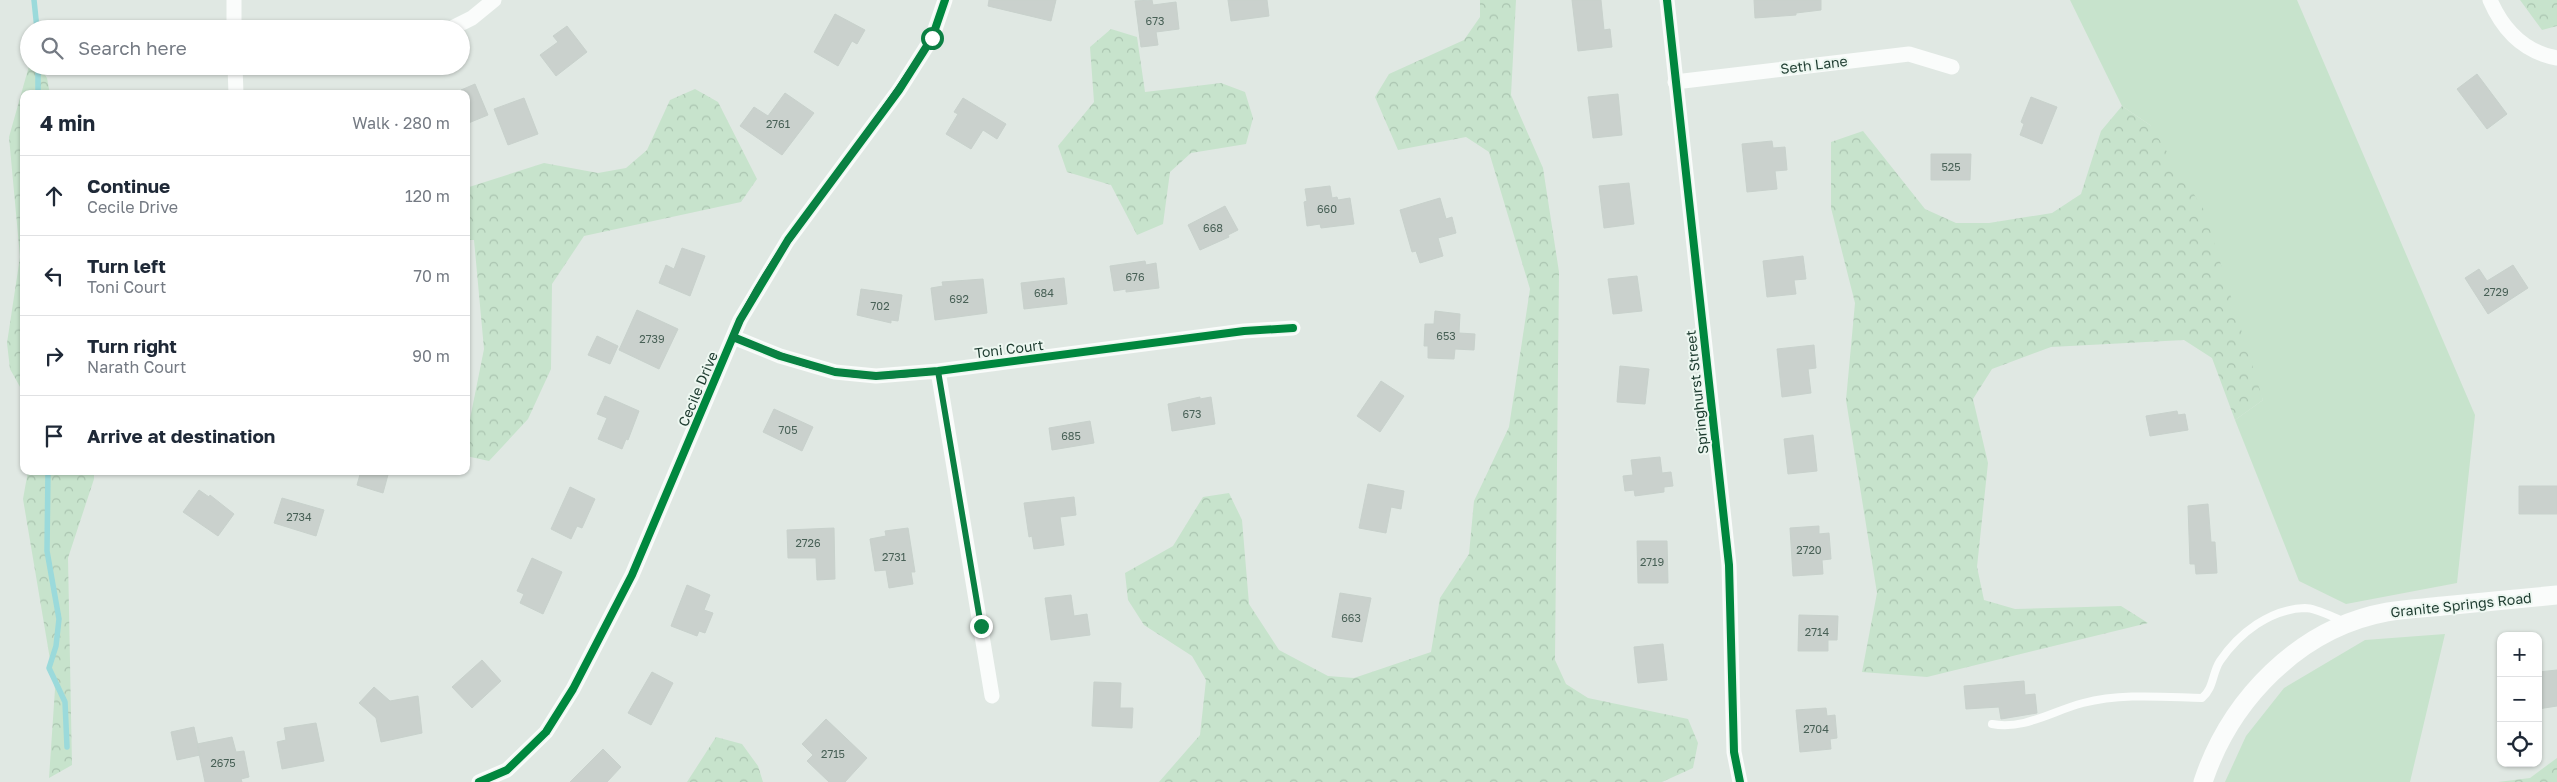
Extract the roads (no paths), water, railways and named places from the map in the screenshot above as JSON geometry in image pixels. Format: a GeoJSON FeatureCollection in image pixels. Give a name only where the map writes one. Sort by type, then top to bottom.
{"type":"FeatureCollection","features":[{"type":"Feature","properties":{"kind":"street"},"geometry":{"type":"LineString","coordinates":[[234,0],[234,20]]}},
{"type":"Feature","properties":{"kind":"street"},"geometry":{"type":"LineString","coordinates":[[468,20],[494,0]]}},
{"type":"Feature","properties":{"kind":"street","name":"Cecile Drive"},"geometry":{"type":"LineString","coordinates":[[478,782],[507,770],[546,732],[573,689],[632,575],[740,320],[788,240],[900,90],[932,38],[945,0]]}},
{"type":"Feature","properties":{"kind":"street","name":"Springhurst Street"},"geometry":{"type":"LineString","coordinates":[[1667,0],[1729,565],[1734,752],[1740,782]]}},
{"type":"Feature","properties":{"kind":"street"},"geometry":{"type":"LineString","coordinates":[[2490,0],[2495,13],[2515,39],[2529,49],[2557,58]]}},
{"type":"Feature","properties":{"kind":"street","name":"Seth Lane"},"geometry":{"type":"LineString","coordinates":[[1675,82],[1909,54],[1952,67]]}},
{"type":"Feature","properties":{"kind":"street"},"geometry":{"type":"LineString","coordinates":[[235,75],[236,90]]}},
{"type":"Feature","properties":{"kind":"street","name":"Toni Court"},"geometry":{"type":"LineString","coordinates":[[733,337],[780,356],[835,372],[876,376],[938,371],[1244,331],[1293,328]]}},
{"type":"Feature","properties":{"kind":"street"},"geometry":{"type":"LineString","coordinates":[[938,371],[992,696]]}},
{"type":"Feature","properties":{"kind":"street","name":"Granite Springs Road"},"geometry":{"type":"LineString","coordinates":[[2203,782],[2212,753],[2233,719],[2272,670],[2312,641],[2349,624],[2386,612],[2557,595]]}},
{"type":"Feature","properties":{"kind":"lane"},"geometry":{"type":"LineString","coordinates":[[1992,724],[2007,727],[2038,720],[2083,703],[2126,696],[2202,698],[2209,691],[2219,663],[2241,634],[2280,612],[2307,608],[2349,624]]}},
{"type":"Feature","properties":{"kind":"waterway"},"geometry":{"type":"LineString","coordinates":[[34,0],[36,20]]}},
{"type":"Feature","properties":{"kind":"waterway"},"geometry":{"type":"LineString","coordinates":[[38,75],[38,90]]}},
{"type":"Feature","properties":{"kind":"waterway"},"geometry":{"type":"LineString","coordinates":[[48,475],[47,551],[59,619],[56,646],[49,668],[65,702],[67,747]]}}]}
